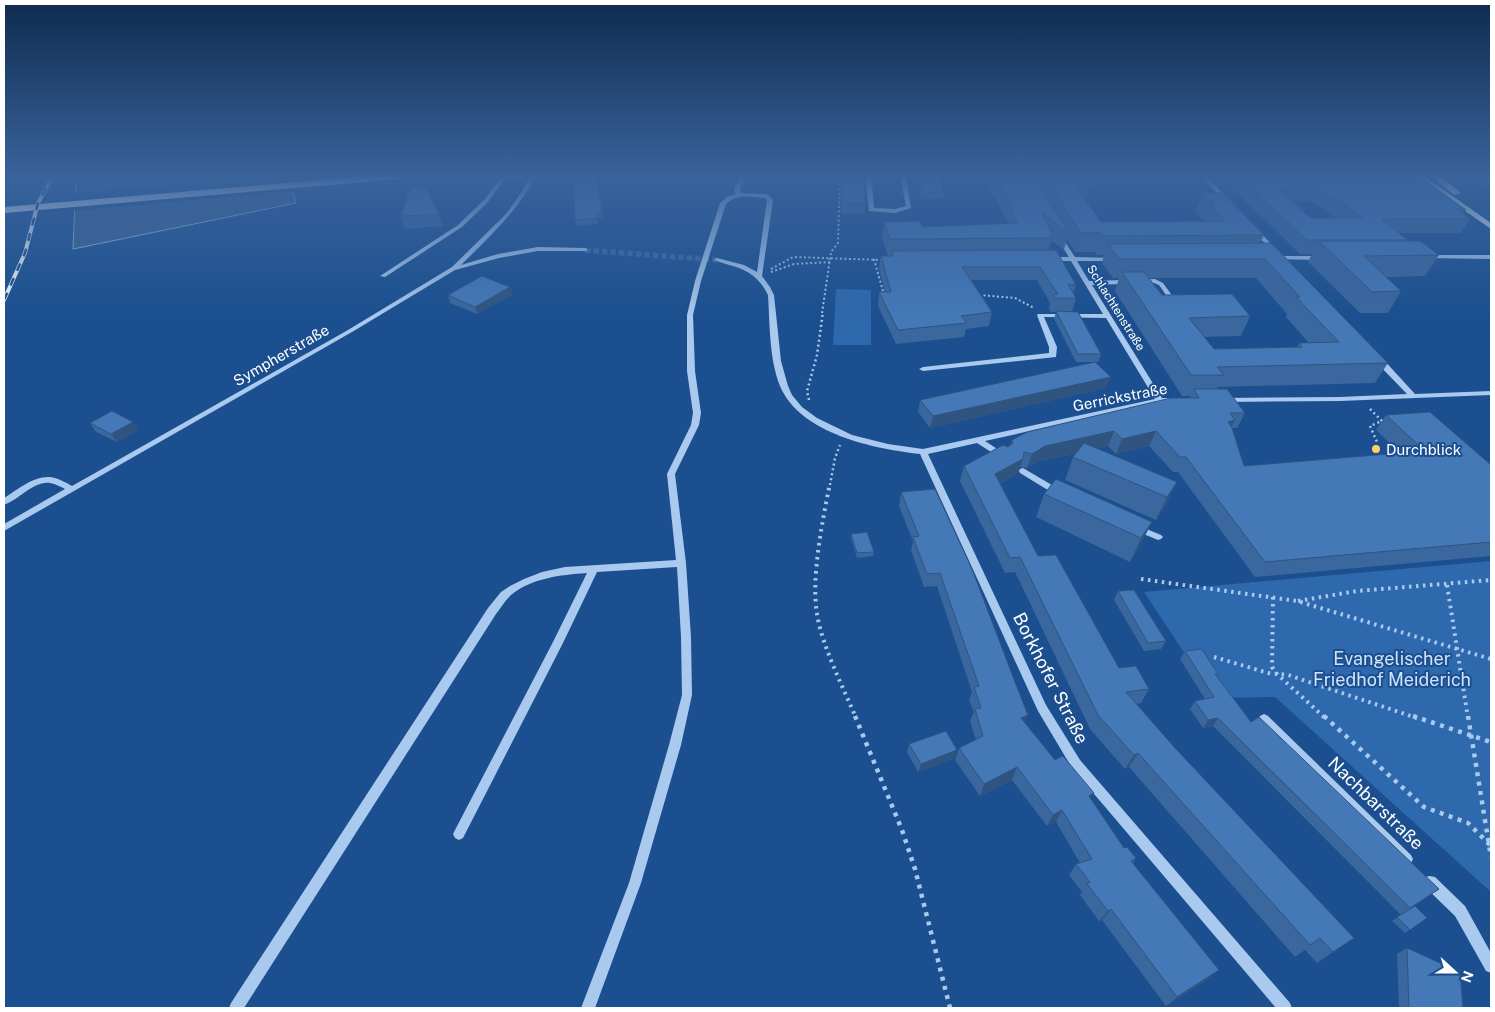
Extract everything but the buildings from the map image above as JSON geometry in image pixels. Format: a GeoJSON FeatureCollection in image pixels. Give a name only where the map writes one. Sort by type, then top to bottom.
{"type":"FeatureCollection","features":[{"type":"Feature","properties":{"kind":"street"},"geometry":{"type":"LineString","coordinates":[[383,276],[463,223]]}},
{"type":"Feature","properties":{"kind":"street"},"geometry":{"type":"LineString","coordinates":[[453,269],[501,223]]}},
{"type":"Feature","properties":{"kind":"street"},"geometry":{"type":"LineString","coordinates":[[588,1008],[635,883],[687,695],[686,636],[681,563],[671,474],[695,425],[696,413],[691,371],[690,315],[716,223]]}},
{"type":"Feature","properties":{"kind":"street"},"geometry":{"type":"LineString","coordinates":[[759,276],[767,223]]}},
{"type":"Feature","properties":{"kind":"street"},"geometry":{"type":"LineString","coordinates":[[1249,224],[1288,265]]}},
{"type":"Feature","properties":{"kind":"street","name":"Schlachtenstraße"},"geometry":{"type":"LineString","coordinates":[[1058,234],[1160,400]]}},
{"type":"Feature","properties":{"kind":"street","name":"Sympherstraße"},"geometry":{"type":"LineString","coordinates":[[4,528],[350,331],[453,269],[498,256],[538,249],[586,250]]}},
{"type":"Feature","properties":{"kind":"street"},"geometry":{"type":"LineString","coordinates":[[1421,257],[1491,257]]}},
{"type":"Feature","properties":{"kind":"street"},"geometry":{"type":"LineString","coordinates":[[1262,258],[1332,258]]}},
{"type":"Feature","properties":{"kind":"street"},"geometry":{"type":"LineString","coordinates":[[1044,259],[1122,259]]}},
{"type":"Feature","properties":{"kind":"street"},"geometry":{"type":"LineString","coordinates":[[716,260],[751,270],[767,285],[771,295],[776,361],[788,396],[803,411]]}},
{"type":"Feature","properties":{"kind":"street"},"geometry":{"type":"LineString","coordinates":[[1087,283],[1155,282],[1161,284],[1173,301]]}},
{"type":"Feature","properties":{"kind":"street"},"geometry":{"type":"LineString","coordinates":[[923,369],[1052,355],[1053,347],[1040,315],[1108,316]]}},
{"type":"Feature","properties":{"kind":"street"},"geometry":{"type":"LineString","coordinates":[[1374,354],[1413,396]]}},
{"type":"Feature","properties":{"kind":"street"},"geometry":{"type":"LineString","coordinates":[[1220,400],[1360,398],[1491,393]]}},
{"type":"Feature","properties":{"kind":"street","name":"Gerrickstraße"},"geometry":{"type":"LineString","coordinates":[[803,411],[822,424],[846,436],[900,450],[923,452],[1160,400],[1180,400]]}},
{"type":"Feature","properties":{"kind":"street"},"geometry":{"type":"LineString","coordinates":[[980,441],[1003,457]]}},
{"type":"Feature","properties":{"kind":"street","name":"Borkhofer Straße"},"geometry":{"type":"LineString","coordinates":[[923,452],[1042,708],[1076,764],[1285,1008]]}},
{"type":"Feature","properties":{"kind":"street"},"geometry":{"type":"LineString","coordinates":[[1023,471],[1068,497]]}},
{"type":"Feature","properties":{"kind":"street"},"geometry":{"type":"LineString","coordinates":[[4,502],[38,483],[48,480],[56,481],[72,489]]}},
{"type":"Feature","properties":{"kind":"street"},"geometry":{"type":"LineString","coordinates":[[1131,525],[1158,537]]}},
{"type":"Feature","properties":{"kind":"street"},"geometry":{"type":"LineString","coordinates":[[236,1008],[481,628],[506,593],[524,582],[547,574],[565,571],[681,563]]}},
{"type":"Feature","properties":{"kind":"street"},"geometry":{"type":"LineString","coordinates":[[459,834],[558,643],[593,570]]}},
{"type":"Feature","properties":{"kind":"street","name":"Nachbarstraße"},"geometry":{"type":"LineString","coordinates":[[1264,719],[1460,911],[1490,962]]}},
{"type":"Feature","properties":{"kind":"path"},"geometry":{"type":"LineString","coordinates":[[803,411],[810,399],[807,391],[817,355],[828,269],[831,262],[831,252],[838,243],[839,223]]}},
{"type":"Feature","properties":{"kind":"path"},"geometry":{"type":"LineString","coordinates":[[759,276],[793,257],[882,260]]}},
{"type":"Feature","properties":{"kind":"path"},"geometry":{"type":"LineString","coordinates":[[874,259],[884,296],[887,298]]}},
{"type":"Feature","properties":{"kind":"path"},"geometry":{"type":"LineString","coordinates":[[759,276],[794,264],[831,262]]}},
{"type":"Feature","properties":{"kind":"path"},"geometry":{"type":"LineString","coordinates":[[972,295],[1016,297],[1026,300],[1040,315]]}},
{"type":"Feature","properties":{"kind":"path"},"geometry":{"type":"LineString","coordinates":[[1360,398],[1382,421],[1370,426],[1377,442]]}},
{"type":"Feature","properties":{"kind":"path"},"geometry":{"type":"LineString","coordinates":[[846,436],[835,458],[822,527],[815,600],[817,616],[830,655],[902,830],[915,868],[950,1008]]}},
{"type":"Feature","properties":{"kind":"path"},"geometry":{"type":"LineString","coordinates":[[1141,579],[1297,601],[1491,660]]}},
{"type":"Feature","properties":{"kind":"path"},"geometry":{"type":"LineString","coordinates":[[1297,601],[1357,591],[1491,580]]}},
{"type":"Feature","properties":{"kind":"path"},"geometry":{"type":"LineString","coordinates":[[1447,585],[1491,857]]}},
{"type":"Feature","properties":{"kind":"path"},"geometry":{"type":"LineString","coordinates":[[1273,597],[1272,667],[1277,674],[1424,807],[1468,822],[1490,845]]}},
{"type":"Feature","properties":{"kind":"path"},"geometry":{"type":"LineString","coordinates":[[1214,656],[1268,674],[1288,675],[1491,742]]}},
{"type":"Feature","properties":{"kind":"green space"},"geometry":{"type":"Polygon","coordinates":[[[836,289],[871,290],[871,345],[833,345],[836,289]]]}},
{"type":"Feature","properties":{"kind":"green space","name":"Evangelischer Friedhof Meiderich"},"geometry":{"type":"Polygon","coordinates":[[[1491,561],[1491,892],[1275,697],[1214,698],[1144,592],[1491,561]]]}},
{"type":"Feature","properties":{"kind":"shaded area"},"geometry":{"type":"Polygon","coordinates":[[[74,223],[198,223],[73,249],[74,223]]]}},
{"type":"Feature","properties":{"kind":"tunnel"},"geometry":{"type":"LineString","coordinates":[[585,250],[717,260]]}},
{"type":"Feature","properties":{"kind":"railway"},"geometry":{"type":"LineString","coordinates":[[4,300],[25,253],[33,223]]}},
{"type":"Feature","properties":{"kind":"place","name":"Durchblick"},"geometry":{"type":"Point","coordinates":[1376,449]}}]}
